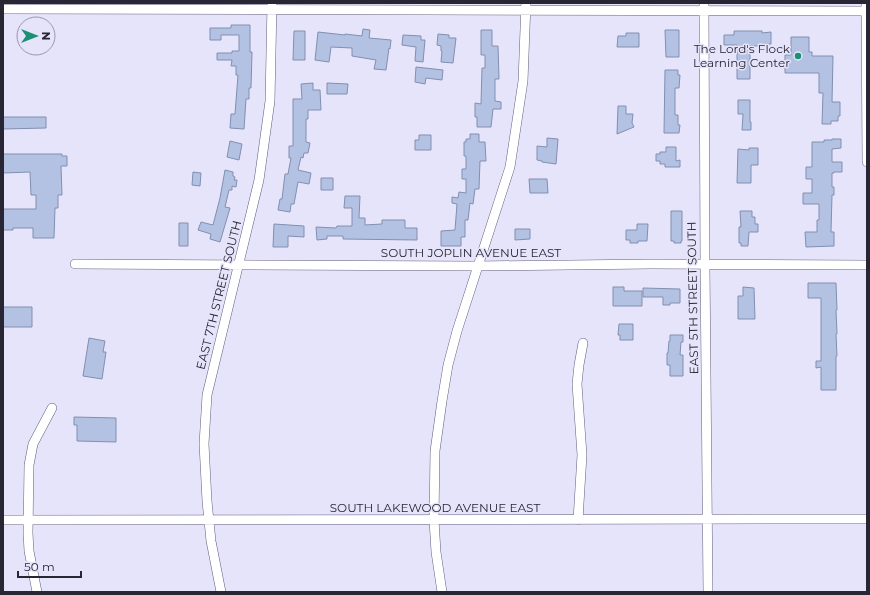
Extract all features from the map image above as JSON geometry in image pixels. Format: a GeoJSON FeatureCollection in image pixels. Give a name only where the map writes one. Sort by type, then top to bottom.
{"type":"FeatureCollection","features":[{"type":"Feature","properties":{"kind":"street"},"geometry":{"type":"LineString","coordinates":[[3,9],[109,6],[866,8],[867,162]]}},
{"type":"Feature","properties":{"kind":"street","name":"EAST 7TH STREET SOUTH"},"geometry":{"type":"LineString","coordinates":[[222,592],[215,567],[208,519],[204,444],[207,395],[249,225],[266,134],[270,101],[272,7]]}},
{"type":"Feature","properties":{"kind":"street"},"geometry":{"type":"LineString","coordinates":[[442,592],[436,552],[434,520],[435,451],[442,401],[448,365],[477,266],[492,227],[510,167],[523,81],[526,7]]}},
{"type":"Feature","properties":{"kind":"street","name":"EAST 5TH STREET SOUTH"},"geometry":{"type":"LineString","coordinates":[[704,7],[704,265],[708,592]]}},
{"type":"Feature","properties":{"kind":"street","name":"SOUTH JOPLIN AVENUE EAST"},"geometry":{"type":"LineString","coordinates":[[75,264],[477,266],[648,264],[867,265]]}},
{"type":"Feature","properties":{"kind":"street"},"geometry":{"type":"LineString","coordinates":[[578,520],[582,454],[577,384],[583,344]]}},
{"type":"Feature","properties":{"kind":"street"},"geometry":{"type":"LineString","coordinates":[[37,592],[29,551],[28,472],[34,444],[52,408]]}},
{"type":"Feature","properties":{"kind":"street","name":"SOUTH LAKEWOOD AVENUE EAST"},"geometry":{"type":"LineString","coordinates":[[3,520],[867,519]]}},
{"type":"Feature","properties":{"kind":"building"},"geometry":{"type":"Polygon","coordinates":[[[231,25],[250,25],[250,52],[252,52],[251,88],[249,88],[249,99],[246,99],[244,129],[230,128],[231,114],[235,114],[238,75],[236,75],[236,66],[231,66],[232,60],[217,60],[217,53],[232,53],[232,51],[239,51],[239,35],[221,35],[221,40],[210,40],[210,28],[231,28],[231,25]]]}},
{"type":"Feature","properties":{"kind":"building"},"geometry":{"type":"Polygon","coordinates":[[[363,29],[370,30],[369,38],[391,40],[386,70],[374,69],[376,60],[352,56],[352,48],[331,47],[329,62],[315,60],[318,32],[362,36],[363,29]]]}},
{"type":"Feature","properties":{"kind":"building"},"geometry":{"type":"Polygon","coordinates":[[[481,30],[492,30],[492,46],[498,46],[499,79],[495,79],[495,101],[501,102],[501,109],[493,109],[491,127],[477,127],[477,117],[475,117],[475,103],[481,104],[482,68],[485,68],[485,55],[481,55],[481,30]]]}},
{"type":"Feature","properties":{"kind":"building"},"geometry":{"type":"Polygon","coordinates":[[[665,30],[679,30],[679,57],[666,57],[665,30]]]}},
{"type":"Feature","properties":{"kind":"building"},"geometry":{"type":"Polygon","coordinates":[[[294,31],[305,31],[305,60],[293,60],[294,31]]]}},
{"type":"Feature","properties":{"kind":"building"},"geometry":{"type":"Polygon","coordinates":[[[734,31],[762,31],[762,33],[771,32],[771,44],[750,46],[750,79],[737,79],[737,45],[724,45],[724,35],[734,35],[734,31]]]}},
{"type":"Feature","properties":{"kind":"building"},"geometry":{"type":"Polygon","coordinates":[[[626,33],[639,33],[639,47],[617,47],[618,36],[626,36],[626,33]]]}},
{"type":"Feature","properties":{"kind":"building"},"geometry":{"type":"Polygon","coordinates":[[[438,34],[449,35],[449,38],[456,38],[453,63],[441,62],[441,46],[437,45],[438,34]]]}},
{"type":"Feature","properties":{"kind":"building"},"geometry":{"type":"Polygon","coordinates":[[[403,35],[421,36],[421,40],[425,40],[423,62],[415,61],[416,47],[402,45],[403,35]]]}},
{"type":"Feature","properties":{"kind":"building"},"geometry":{"type":"Polygon","coordinates":[[[791,37],[809,37],[809,52],[812,52],[812,56],[833,56],[832,102],[840,102],[840,116],[838,116],[838,121],[831,121],[831,124],[822,124],[823,93],[819,93],[819,73],[785,73],[785,55],[791,55],[791,37]]]}},
{"type":"Feature","properties":{"kind":"building"},"geometry":{"type":"Polygon","coordinates":[[[416,67],[443,70],[442,80],[426,78],[425,84],[415,82],[416,67]]]}},
{"type":"Feature","properties":{"kind":"building"},"geometry":{"type":"Polygon","coordinates":[[[665,70],[678,70],[678,75],[680,75],[679,88],[675,88],[675,115],[678,115],[678,125],[680,125],[679,133],[664,133],[665,70]]]}},
{"type":"Feature","properties":{"kind":"building"},"geometry":{"type":"Polygon","coordinates":[[[313,83],[313,90],[320,90],[321,110],[308,110],[308,119],[306,119],[306,142],[310,143],[308,153],[304,153],[303,158],[301,157],[298,170],[311,173],[309,184],[298,182],[294,204],[291,204],[290,212],[278,210],[280,199],[282,199],[285,174],[288,174],[291,158],[289,158],[289,146],[293,146],[293,99],[302,99],[301,84],[313,83]]]}},
{"type":"Feature","properties":{"kind":"building"},"geometry":{"type":"Polygon","coordinates":[[[327,83],[348,84],[347,94],[327,94],[327,83]]]}},
{"type":"Feature","properties":{"kind":"building"},"geometry":{"type":"Polygon","coordinates":[[[738,100],[750,100],[751,130],[742,130],[743,114],[738,114],[738,100]]]}},
{"type":"Feature","properties":{"kind":"building"},"geometry":{"type":"Polygon","coordinates":[[[618,106],[626,106],[626,114],[633,114],[632,123],[634,127],[617,134],[618,106]]]}},
{"type":"Feature","properties":{"kind":"building"},"geometry":{"type":"Polygon","coordinates":[[[3,117],[46,117],[46,128],[3,129],[3,117]]]}},
{"type":"Feature","properties":{"kind":"building"},"geometry":{"type":"Polygon","coordinates":[[[470,134],[479,134],[479,142],[485,142],[486,161],[480,161],[479,189],[475,189],[473,204],[470,203],[468,220],[465,220],[465,237],[461,237],[461,246],[441,246],[441,231],[455,230],[457,204],[452,203],[452,197],[458,198],[459,192],[466,193],[466,179],[462,179],[462,169],[466,169],[464,142],[466,142],[466,139],[470,139],[470,134]]]}},
{"type":"Feature","properties":{"kind":"building"},"geometry":{"type":"Polygon","coordinates":[[[419,135],[431,135],[431,150],[415,150],[415,140],[419,140],[419,135]]]}},
{"type":"Feature","properties":{"kind":"building"},"geometry":{"type":"Polygon","coordinates":[[[547,138],[558,139],[556,164],[537,160],[537,146],[547,147],[547,138]]]}},
{"type":"Feature","properties":{"kind":"building"},"geometry":{"type":"Polygon","coordinates":[[[841,139],[841,148],[832,149],[832,162],[842,162],[842,172],[832,173],[832,187],[834,187],[834,195],[832,195],[831,232],[834,232],[834,246],[806,247],[805,232],[817,232],[817,220],[819,220],[819,204],[803,204],[803,193],[812,193],[812,179],[806,179],[806,167],[812,167],[812,142],[824,142],[824,140],[841,139]]]}},
{"type":"Feature","properties":{"kind":"building"},"geometry":{"type":"Polygon","coordinates":[[[230,141],[242,144],[239,160],[227,157],[230,141]]]}},
{"type":"Feature","properties":{"kind":"building"},"geometry":{"type":"Polygon","coordinates":[[[666,147],[676,147],[676,161],[680,160],[680,167],[665,167],[665,164],[660,164],[660,161],[656,161],[656,154],[666,152],[666,147]]]}},
{"type":"Feature","properties":{"kind":"building"},"geometry":{"type":"Polygon","coordinates":[[[749,148],[758,148],[758,165],[751,165],[751,183],[737,183],[738,149],[749,150],[749,148]]]}},
{"type":"Feature","properties":{"kind":"building"},"geometry":{"type":"Polygon","coordinates":[[[3,154],[62,154],[62,156],[67,156],[67,166],[61,166],[62,195],[58,195],[58,208],[55,208],[54,238],[33,238],[33,228],[13,228],[13,230],[3,230],[3,209],[36,209],[36,195],[31,195],[30,172],[3,173],[3,154]]]}},
{"type":"Feature","properties":{"kind":"building"},"geometry":{"type":"Polygon","coordinates":[[[225,170],[233,172],[233,176],[235,177],[234,180],[237,180],[236,187],[232,186],[232,190],[229,190],[225,207],[230,208],[220,242],[210,239],[211,234],[198,230],[201,222],[213,225],[225,170]]]}},
{"type":"Feature","properties":{"kind":"building"},"geometry":{"type":"Polygon","coordinates":[[[193,172],[201,173],[200,186],[192,185],[193,172]]]}},
{"type":"Feature","properties":{"kind":"building"},"geometry":{"type":"Polygon","coordinates":[[[321,178],[333,178],[333,190],[321,190],[321,178]]]}},
{"type":"Feature","properties":{"kind":"building"},"geometry":{"type":"Polygon","coordinates":[[[529,179],[547,179],[548,193],[530,193],[529,179]]]}},
{"type":"Feature","properties":{"kind":"building"},"geometry":{"type":"Polygon","coordinates":[[[345,196],[360,196],[359,218],[365,218],[365,225],[382,224],[382,220],[405,220],[405,228],[417,228],[417,240],[343,239],[343,236],[327,236],[327,239],[317,240],[316,227],[336,228],[337,226],[352,226],[352,208],[344,208],[345,196]]]}},
{"type":"Feature","properties":{"kind":"building"},"geometry":{"type":"Polygon","coordinates":[[[671,211],[682,211],[681,243],[674,243],[674,241],[671,241],[671,211]]]}},
{"type":"Feature","properties":{"kind":"building"},"geometry":{"type":"Polygon","coordinates":[[[740,211],[752,211],[752,217],[755,217],[755,224],[758,224],[758,232],[749,232],[748,246],[741,246],[741,243],[739,243],[739,227],[741,227],[740,211]]]}},
{"type":"Feature","properties":{"kind":"building"},"geometry":{"type":"Polygon","coordinates":[[[179,223],[188,223],[188,246],[179,246],[179,223]]]}},
{"type":"Feature","properties":{"kind":"building"},"geometry":{"type":"Polygon","coordinates":[[[274,224],[304,226],[304,237],[288,236],[288,247],[273,247],[274,224]]]}},
{"type":"Feature","properties":{"kind":"building"},"geometry":{"type":"Polygon","coordinates":[[[637,224],[648,224],[647,241],[630,243],[630,240],[626,240],[626,230],[637,230],[637,224]]]}},
{"type":"Feature","properties":{"kind":"building"},"geometry":{"type":"Polygon","coordinates":[[[515,229],[530,229],[530,239],[515,240],[515,229]]]}},
{"type":"Feature","properties":{"kind":"building"},"geometry":{"type":"Polygon","coordinates":[[[808,283],[836,283],[836,390],[821,390],[821,367],[816,368],[816,361],[821,361],[821,298],[808,298],[808,283]]]}},
{"type":"Feature","properties":{"kind":"building"},"geometry":{"type":"Polygon","coordinates":[[[613,287],[624,287],[624,291],[642,291],[642,306],[613,306],[613,287]]]}},
{"type":"Feature","properties":{"kind":"building"},"geometry":{"type":"Polygon","coordinates":[[[743,287],[754,288],[755,319],[738,319],[738,296],[743,296],[743,287]]]}},
{"type":"Feature","properties":{"kind":"building"},"geometry":{"type":"Polygon","coordinates":[[[643,288],[680,289],[680,303],[663,305],[663,297],[643,297],[643,288]]]}},
{"type":"Feature","properties":{"kind":"building"},"geometry":{"type":"Polygon","coordinates":[[[3,307],[32,307],[32,327],[3,327],[3,307]]]}},
{"type":"Feature","properties":{"kind":"building"},"geometry":{"type":"Polygon","coordinates":[[[619,324],[633,324],[633,340],[620,340],[620,335],[618,335],[619,324]]]}},
{"type":"Feature","properties":{"kind":"building"},"geometry":{"type":"Polygon","coordinates":[[[670,335],[683,335],[680,355],[683,355],[683,376],[670,376],[670,365],[667,365],[667,353],[670,335]]]}},
{"type":"Feature","properties":{"kind":"building"},"geometry":{"type":"Polygon","coordinates":[[[89,338],[105,341],[103,352],[106,352],[102,379],[83,376],[89,338]]]}},
{"type":"Feature","properties":{"kind":"building"},"geometry":{"type":"Polygon","coordinates":[[[74,417],[116,418],[116,442],[77,441],[77,425],[74,425],[74,417]]]}},
{"type":"Feature","properties":{"kind":"place","name":"The Lord's Flock Learning Center"},"geometry":{"type":"Point","coordinates":[798,56]}}]}
